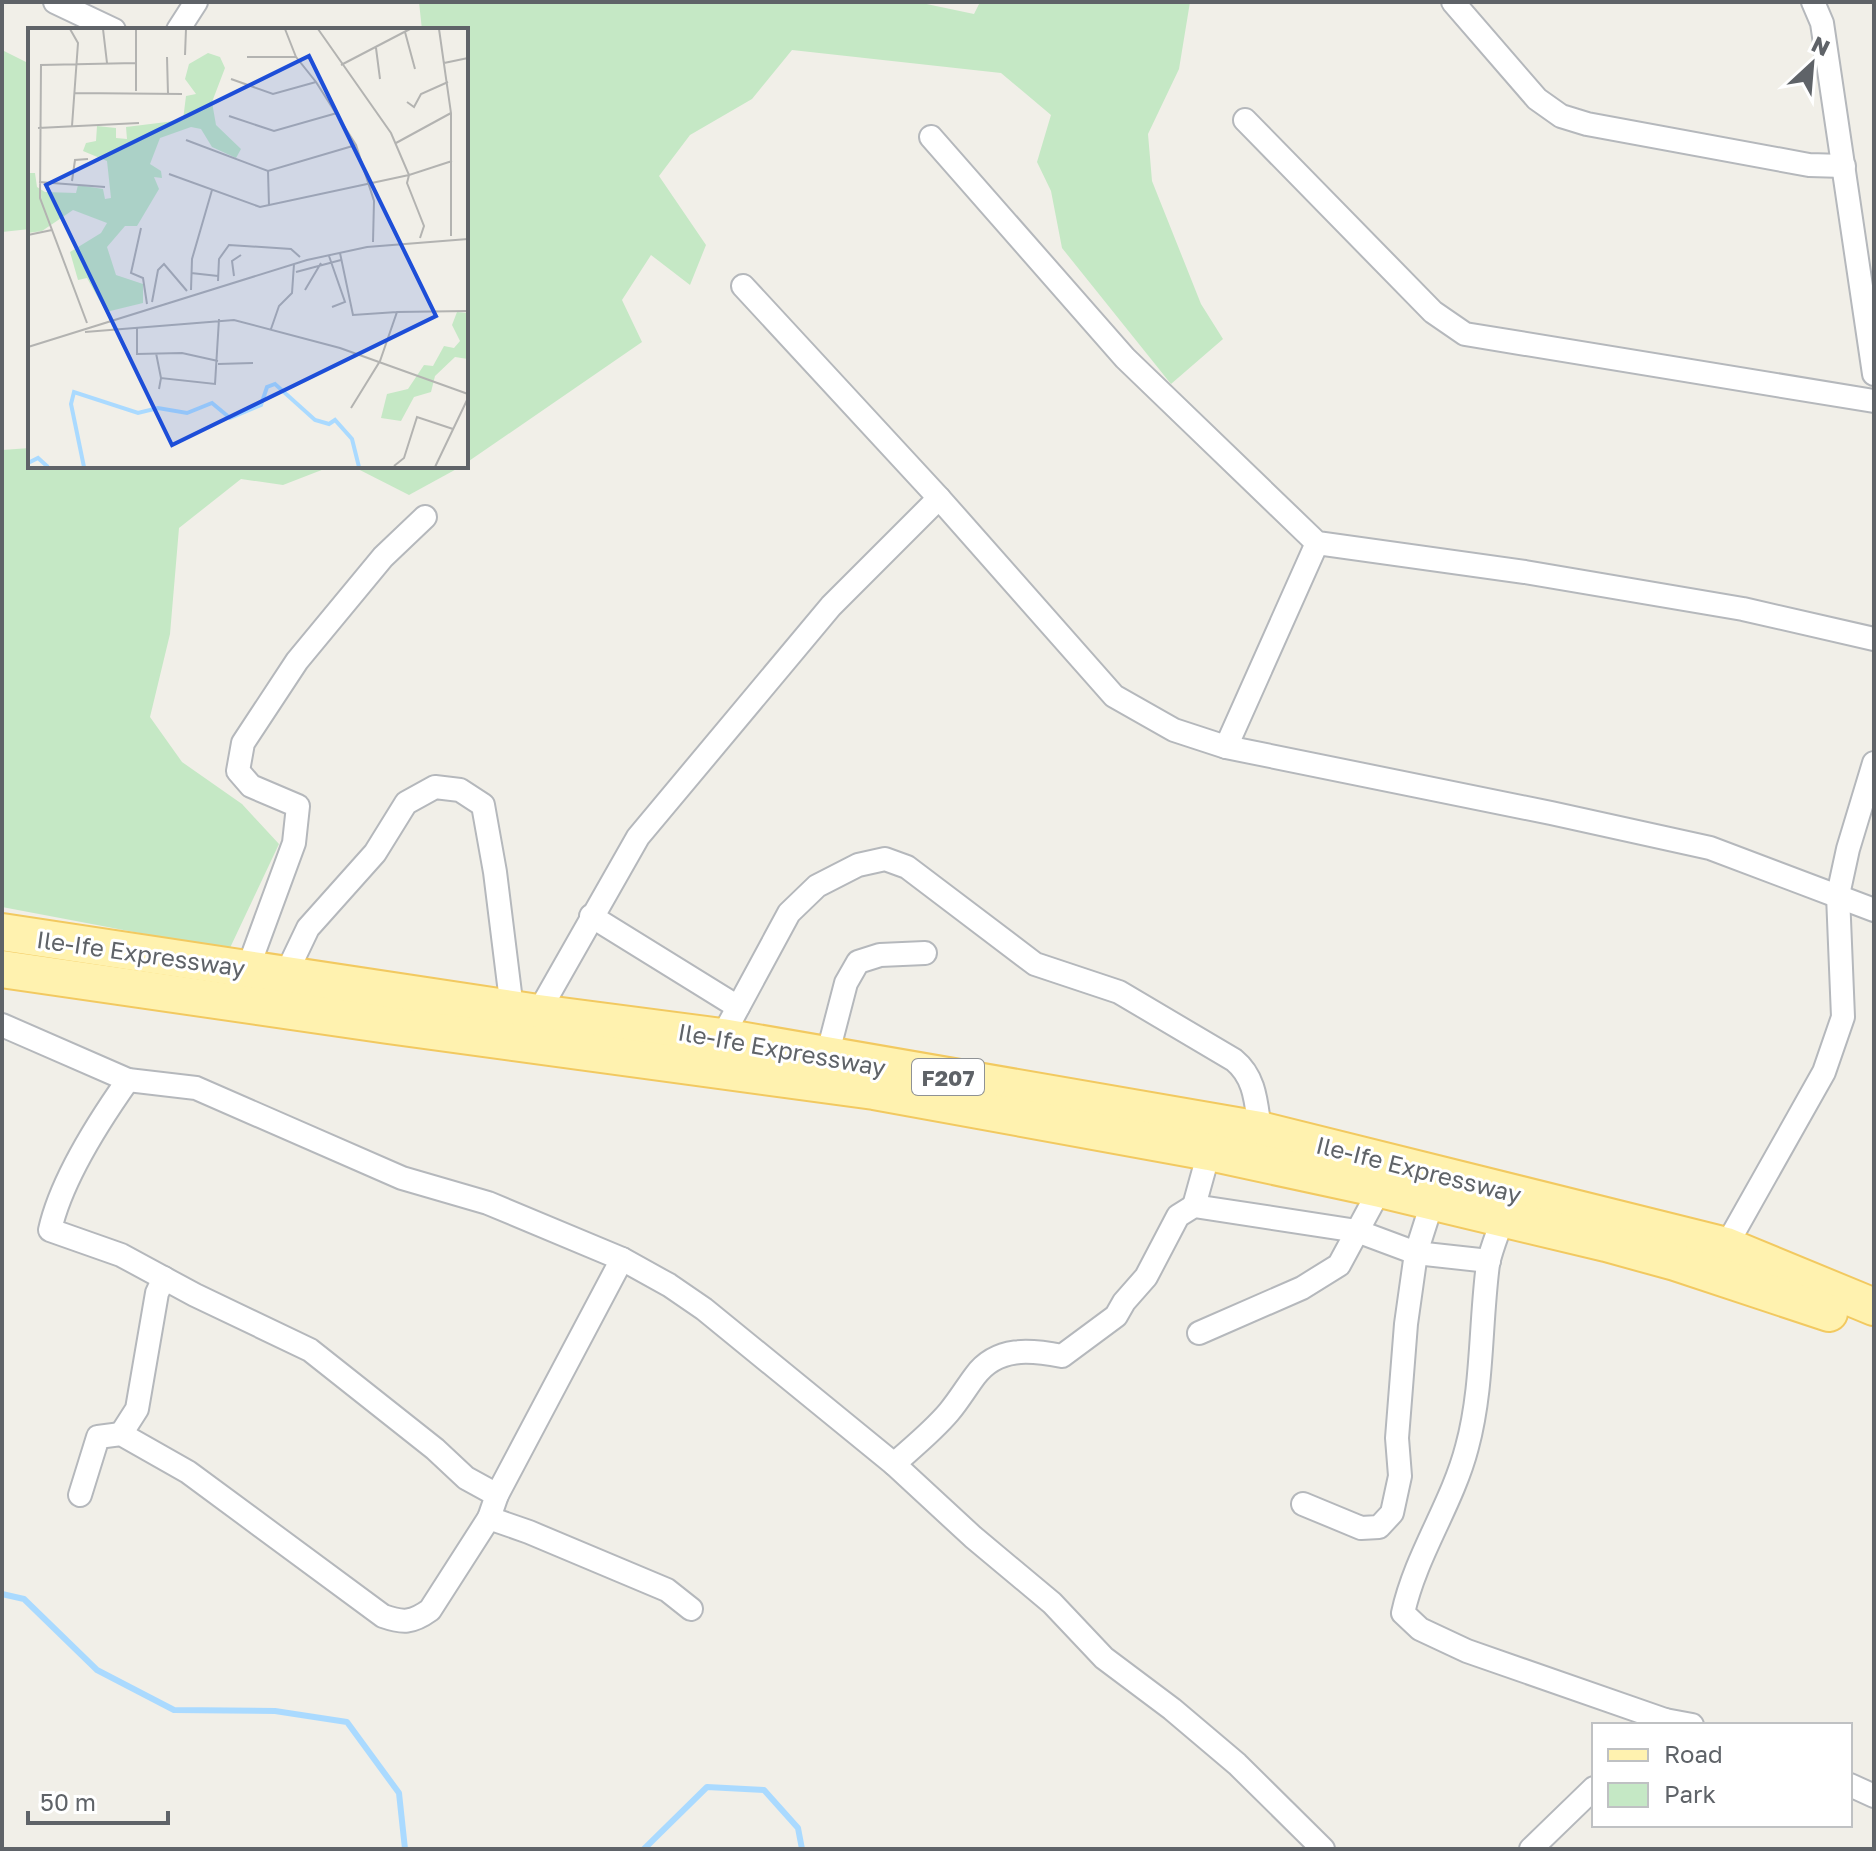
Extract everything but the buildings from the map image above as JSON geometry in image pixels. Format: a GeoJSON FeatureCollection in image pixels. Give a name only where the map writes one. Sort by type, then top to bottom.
{"type":"FeatureCollection","features":[{"type":"Feature","properties":{"kind":"main road","name":"Ile-Ife Expressway"},"geometry":{"type":"LineString","coordinates":[[2,932],[286,974],[394,1008],[525,1011],[730,1022],[827,1056],[1260,1130],[1726,1246],[1874,1307]]}},
{"type":"Feature","properties":{"kind":"main road","name":"Ile-Ife Expressway"},"geometry":{"type":"LineString","coordinates":[[2,969],[394,1008],[1209,1152],[1503,1218],[1675,1262],[1874,1330]]}},
{"type":"Feature","properties":{"kind":"street"},"geometry":{"type":"LineString","coordinates":[[55,2],[110,28]]}},
{"type":"Feature","properties":{"kind":"street"},"geometry":{"type":"LineString","coordinates":[[179,28],[196,2]]}},
{"type":"Feature","properties":{"kind":"street"},"geometry":{"type":"LineString","coordinates":[[1453,2],[1537,99],[1561,116],[1587,124],[1809,165],[1844,166]]}},
{"type":"Feature","properties":{"kind":"street"},"geometry":{"type":"LineString","coordinates":[[1813,2],[1822,23],[1874,374]]}},
{"type":"Feature","properties":{"kind":"street"},"geometry":{"type":"LineString","coordinates":[[1245,120],[1433,312],[1465,334],[1874,401]]}},
{"type":"Feature","properties":{"kind":"street"},"geometry":{"type":"LineString","coordinates":[[931,137],[1125,358],[1317,543],[1525,572],[1728,606],[1874,639]]}},
{"type":"Feature","properties":{"kind":"street"},"geometry":{"type":"LineString","coordinates":[[743,286],[939,498],[1114,696],[1174,730],[1226,747],[1710,848],[1874,910]]}},
{"type":"Feature","properties":{"kind":"street"},"geometry":{"type":"LineString","coordinates":[[525,1011],[591,916],[638,837],[831,606],[939,498]]}},
{"type":"Feature","properties":{"kind":"street"},"geometry":{"type":"LineString","coordinates":[[248,968],[294,843],[298,806],[251,786],[238,771],[243,743],[297,661],[383,557],[425,517]]}},
{"type":"Feature","properties":{"kind":"street"},"geometry":{"type":"LineString","coordinates":[[1226,747],[1317,543]]}},
{"type":"Feature","properties":{"kind":"street"},"geometry":{"type":"LineString","coordinates":[[1726,1246],[1824,1072],[1843,1017],[1838,895],[1848,849],[1874,763]]}},
{"type":"Feature","properties":{"kind":"street"},"geometry":{"type":"LineString","coordinates":[[286,974],[308,928],[375,853],[406,803],[435,787],[460,790],[483,805],[525,1011]]}},
{"type":"Feature","properties":{"kind":"street"},"geometry":{"type":"LineString","coordinates":[[591,916],[730,1022],[789,913],[817,886],[858,865],[885,859],[907,867],[1035,964],[1119,992],[1234,1060],[1247,1071],[1253,1085],[1260,1130]]}},
{"type":"Feature","properties":{"kind":"street"},"geometry":{"type":"LineString","coordinates":[[827,1056],[846,983],[858,962],[880,955],[925,953]]}},
{"type":"Feature","properties":{"kind":"street"},"geometry":{"type":"LineString","coordinates":[[2,1025],[128,1080],[196,1088],[402,1178],[488,1203],[622,1259],[669,1285],[704,1309],[894,1464],[973,1537],[1052,1603],[1104,1658],[1172,1709],[1237,1764],[1323,1849]]}},
{"type":"Feature","properties":{"kind":"street"},"geometry":{"type":"LineString","coordinates":[[128,1080],[87,1143],[57,1203],[50,1230],[121,1255],[310,1350],[435,1449],[466,1478],[497,1495]]}},
{"type":"Feature","properties":{"kind":"street"},"geometry":{"type":"LineString","coordinates":[[1194,1206],[1209,1152]]}},
{"type":"Feature","properties":{"kind":"street"},"geometry":{"type":"LineString","coordinates":[[1199,1333],[1302,1288],[1339,1265],[1380,1189]]}},
{"type":"Feature","properties":{"kind":"street"},"geometry":{"type":"LineString","coordinates":[[1303,1504],[1361,1528],[1379,1527],[1392,1513],[1400,1476],[1397,1438],[1406,1324],[1416,1253],[1432,1203]]}},
{"type":"Feature","properties":{"kind":"street"},"geometry":{"type":"LineString","coordinates":[[894,1464],[961,1399],[977,1373],[1002,1355],[1030,1350],[1062,1356],[1116,1316],[1146,1277],[1178,1216],[1194,1206],[1357,1231],[1416,1253],[1489,1261]]}},
{"type":"Feature","properties":{"kind":"street"},"geometry":{"type":"LineString","coordinates":[[1503,1218],[1489,1261],[1478,1380],[1467,1447],[1450,1494],[1410,1582],[1403,1613],[1420,1629],[1467,1651],[1662,1722]]}},
{"type":"Feature","properties":{"kind":"street"},"geometry":{"type":"LineString","coordinates":[[80,1495],[98,1437],[121,1434],[188,1472],[383,1616],[403,1623],[416,1620],[430,1610],[489,1518],[497,1495],[622,1259]]}},
{"type":"Feature","properties":{"kind":"street"},"geometry":{"type":"LineString","coordinates":[[121,1434],[137,1409],[157,1293],[164,1278]]}},
{"type":"Feature","properties":{"kind":"street"},"geometry":{"type":"LineString","coordinates":[[489,1518],[667,1590],[691,1609]]}},
{"type":"Feature","properties":{"kind":"street"},"geometry":{"type":"LineString","coordinates":[[1852,1786],[1874,1796]]}},
{"type":"Feature","properties":{"kind":"street"},"geometry":{"type":"LineString","coordinates":[[1531,1849],[1592,1790]]}},
{"type":"Feature","properties":{"kind":"green space"},"geometry":{"type":"Polygon","coordinates":[[[419,2],[917,2],[974,14],[980,2],[1190,2],[1179,69],[1148,134],[1152,181],[1201,304],[1223,339],[1171,384],[1062,248],[1051,191],[1037,162],[1051,115],[1001,73],[792,50],[752,99],[690,135],[659,176],[706,245],[690,285],[651,255],[622,300],[642,342],[468,462],[468,28],[422,28],[419,2]]]}},
{"type":"Feature","properties":{"kind":"green space"},"geometry":{"type":"Polygon","coordinates":[[[2,50],[28,63],[28,229],[2,232],[2,50]]]}},
{"type":"Feature","properties":{"kind":"green space"},"geometry":{"type":"Polygon","coordinates":[[[28,448],[28,468],[327,468],[283,485],[241,479],[179,528],[170,634],[150,717],[182,762],[242,804],[279,844],[229,950],[2,907],[2,450],[28,448]]]}},
{"type":"Feature","properties":{"kind":"green space"},"geometry":{"type":"Polygon","coordinates":[[[356,468],[458,468],[409,495],[356,468]]]}},
{"type":"Feature","properties":{"kind":"waterway"},"geometry":{"type":"LineString","coordinates":[[2,1594],[24,1599],[97,1670],[174,1710],[275,1711],[347,1722],[399,1793],[405,1849]]}},
{"type":"Feature","properties":{"kind":"waterway"},"geometry":{"type":"LineString","coordinates":[[644,1849],[707,1787],[764,1790],[798,1828],[802,1849]]}}]}
